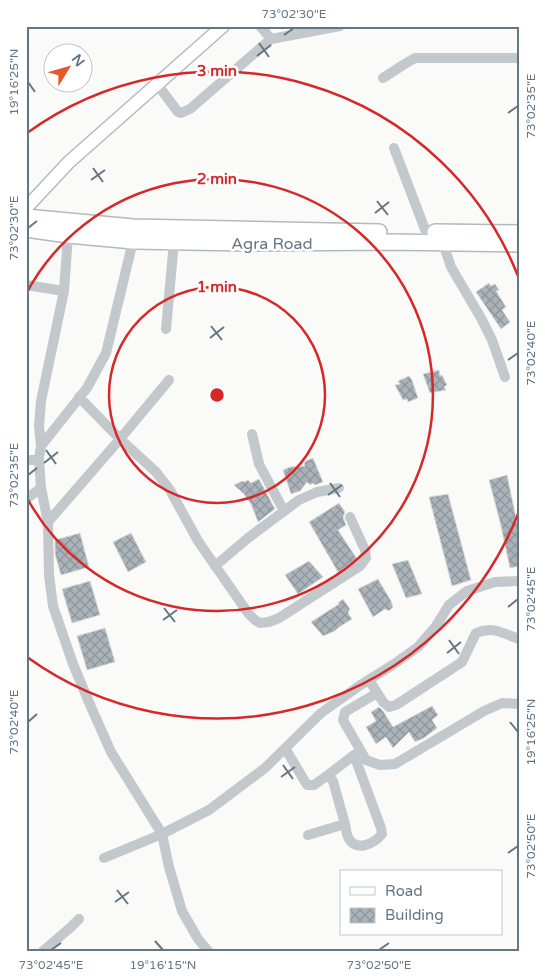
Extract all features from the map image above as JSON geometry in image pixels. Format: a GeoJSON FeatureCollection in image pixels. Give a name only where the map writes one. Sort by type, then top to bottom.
{"type":"FeatureCollection","features":[{"type":"Feature","properties":{"kind":"highway","name":"Agra Road"},"geometry":{"type":"LineString","coordinates":[[26,217],[174,242],[519,244]]}},
{"type":"Feature","properties":{"kind":"highway","name":"Agra Road"},"geometry":{"type":"LineString","coordinates":[[26,229],[68,234],[519,233]]}},
{"type":"Feature","properties":{"kind":"main road"},"geometry":{"type":"LineString","coordinates":[[26,208],[69,162],[223,26]]}},
{"type":"Feature","properties":{"kind":"street"},"geometry":{"type":"LineString","coordinates":[[260,26],[271,38]]}},
{"type":"Feature","properties":{"kind":"street"},"geometry":{"type":"LineString","coordinates":[[157,84],[178,112],[184,113],[271,38],[340,26]]}},
{"type":"Feature","properties":{"kind":"street"},"geometry":{"type":"LineString","coordinates":[[383,78],[416,58],[519,58]]}},
{"type":"Feature","properties":{"kind":"street"},"geometry":{"type":"LineString","coordinates":[[394,148],[426,232]]}},
{"type":"Feature","properties":{"kind":"street"},"geometry":{"type":"LineString","coordinates":[[68,234],[64,291],[41,401],[39,426],[41,488],[48,522],[49,576],[53,606],[73,664],[111,752],[162,834],[168,867],[182,911],[198,939],[210,952]]}},
{"type":"Feature","properties":{"kind":"street"},"geometry":{"type":"LineString","coordinates":[[41,446],[87,388],[106,353],[133,234]]}},
{"type":"Feature","properties":{"kind":"street"},"geometry":{"type":"LineString","coordinates":[[166,329],[174,242]]}},
{"type":"Feature","properties":{"kind":"street"},"geometry":{"type":"LineString","coordinates":[[443,243],[451,267],[492,340],[505,377]]}},
{"type":"Feature","properties":{"kind":"street"},"geometry":{"type":"LineString","coordinates":[[26,285],[64,291]]}},
{"type":"Feature","properties":{"kind":"street"},"geometry":{"type":"LineString","coordinates":[[48,522],[120,440],[169,380]]}},
{"type":"Feature","properties":{"kind":"street"},"geometry":{"type":"LineString","coordinates":[[79,397],[120,440],[156,472],[170,490],[198,541],[248,613],[255,620],[269,622],[279,618],[360,566],[366,558],[365,550],[350,517]]}},
{"type":"Feature","properties":{"kind":"street"},"geometry":{"type":"LineString","coordinates":[[252,434],[259,464],[284,511]]}},
{"type":"Feature","properties":{"kind":"street"},"geometry":{"type":"LineString","coordinates":[[26,461],[39,458]]}},
{"type":"Feature","properties":{"kind":"street"},"geometry":{"type":"LineString","coordinates":[[26,499],[41,488]]}},
{"type":"Feature","properties":{"kind":"street"},"geometry":{"type":"LineString","coordinates":[[215,566],[248,538],[299,500],[317,492],[339,488]]}},
{"type":"Feature","properties":{"kind":"street"},"geometry":{"type":"LineString","coordinates":[[104,858],[162,834],[208,810],[265,768],[321,713],[418,647],[436,626],[449,604],[468,591],[496,582],[519,581]]}},
{"type":"Feature","properties":{"kind":"street"},"geometry":{"type":"LineString","coordinates":[[369,680],[383,702],[389,707],[396,705],[462,662],[476,633],[493,630],[519,639]]}},
{"type":"Feature","properties":{"kind":"street"},"geometry":{"type":"LineString","coordinates":[[328,776],[334,781],[348,837],[352,843],[359,846],[377,840],[382,834],[381,828],[358,753],[343,720],[346,712],[377,693]]}},
{"type":"Feature","properties":{"kind":"street"},"geometry":{"type":"LineString","coordinates":[[358,753],[366,760],[380,765],[395,764],[484,711],[502,703],[519,704]]}},
{"type":"Feature","properties":{"kind":"street"},"geometry":{"type":"LineString","coordinates":[[285,748],[307,785],[314,785],[358,753]]}},
{"type":"Feature","properties":{"kind":"street"},"geometry":{"type":"LineString","coordinates":[[308,835],[345,824]]}},
{"type":"Feature","properties":{"kind":"street"},"geometry":{"type":"LineString","coordinates":[[42,952],[79,919]]}},
{"type":"Feature","properties":{"kind":"building"},"geometry":{"type":"Polygon","coordinates":[[[489,283],[491,286],[495,284],[499,290],[496,291],[506,307],[502,310],[510,322],[501,329],[476,292],[489,283]]]}},
{"type":"Feature","properties":{"kind":"building"},"geometry":{"type":"Polygon","coordinates":[[[439,370],[440,376],[442,375],[447,385],[444,387],[446,390],[430,393],[423,374],[439,370]]]}},
{"type":"Feature","properties":{"kind":"building"},"geometry":{"type":"Polygon","coordinates":[[[409,376],[418,398],[408,402],[407,399],[403,400],[395,385],[400,384],[398,381],[409,376]]]}},
{"type":"Feature","properties":{"kind":"building"},"geometry":{"type":"Polygon","coordinates":[[[313,458],[323,482],[310,485],[307,482],[300,491],[291,494],[283,470],[290,467],[305,466],[304,462],[313,458]]]}},
{"type":"Feature","properties":{"kind":"building"},"geometry":{"type":"Polygon","coordinates":[[[507,475],[519,532],[519,566],[510,568],[489,480],[507,475]]]}},
{"type":"Feature","properties":{"kind":"building"},"geometry":{"type":"Polygon","coordinates":[[[259,479],[275,509],[258,522],[251,504],[234,485],[248,480],[251,483],[259,479]]]}},
{"type":"Feature","properties":{"kind":"building"},"geometry":{"type":"Polygon","coordinates":[[[448,494],[471,580],[452,586],[429,497],[448,494]]]}},
{"type":"Feature","properties":{"kind":"building"},"geometry":{"type":"Polygon","coordinates":[[[339,503],[345,512],[343,517],[346,525],[338,530],[357,559],[338,572],[309,522],[339,503]]]}},
{"type":"Feature","properties":{"kind":"building"},"geometry":{"type":"Polygon","coordinates":[[[80,533],[89,567],[61,575],[55,554],[55,540],[80,533]]]}},
{"type":"Feature","properties":{"kind":"building"},"geometry":{"type":"Polygon","coordinates":[[[131,533],[146,562],[128,572],[113,542],[131,533]]]}},
{"type":"Feature","properties":{"kind":"building"},"geometry":{"type":"Polygon","coordinates":[[[408,560],[422,594],[406,598],[392,564],[408,560]]]}},
{"type":"Feature","properties":{"kind":"building"},"geometry":{"type":"Polygon","coordinates":[[[309,561],[323,577],[298,594],[285,575],[309,561]]]}},
{"type":"Feature","properties":{"kind":"building"},"geometry":{"type":"Polygon","coordinates":[[[378,579],[393,607],[389,611],[385,609],[373,617],[358,589],[378,579]]]}},
{"type":"Feature","properties":{"kind":"building"},"geometry":{"type":"Polygon","coordinates":[[[90,581],[100,615],[72,623],[62,589],[90,581]]]}},
{"type":"Feature","properties":{"kind":"building"},"geometry":{"type":"Polygon","coordinates":[[[343,599],[350,609],[348,613],[352,619],[335,631],[323,636],[311,622],[339,604],[343,599]]]}},
{"type":"Feature","properties":{"kind":"building"},"geometry":{"type":"Polygon","coordinates":[[[105,628],[115,662],[87,670],[77,636],[105,628]]]}},
{"type":"Feature","properties":{"kind":"building"},"geometry":{"type":"Polygon","coordinates":[[[432,706],[438,715],[432,720],[437,728],[415,742],[409,732],[393,748],[386,737],[376,744],[366,727],[376,721],[371,712],[379,707],[393,727],[432,706]]]}}]}
